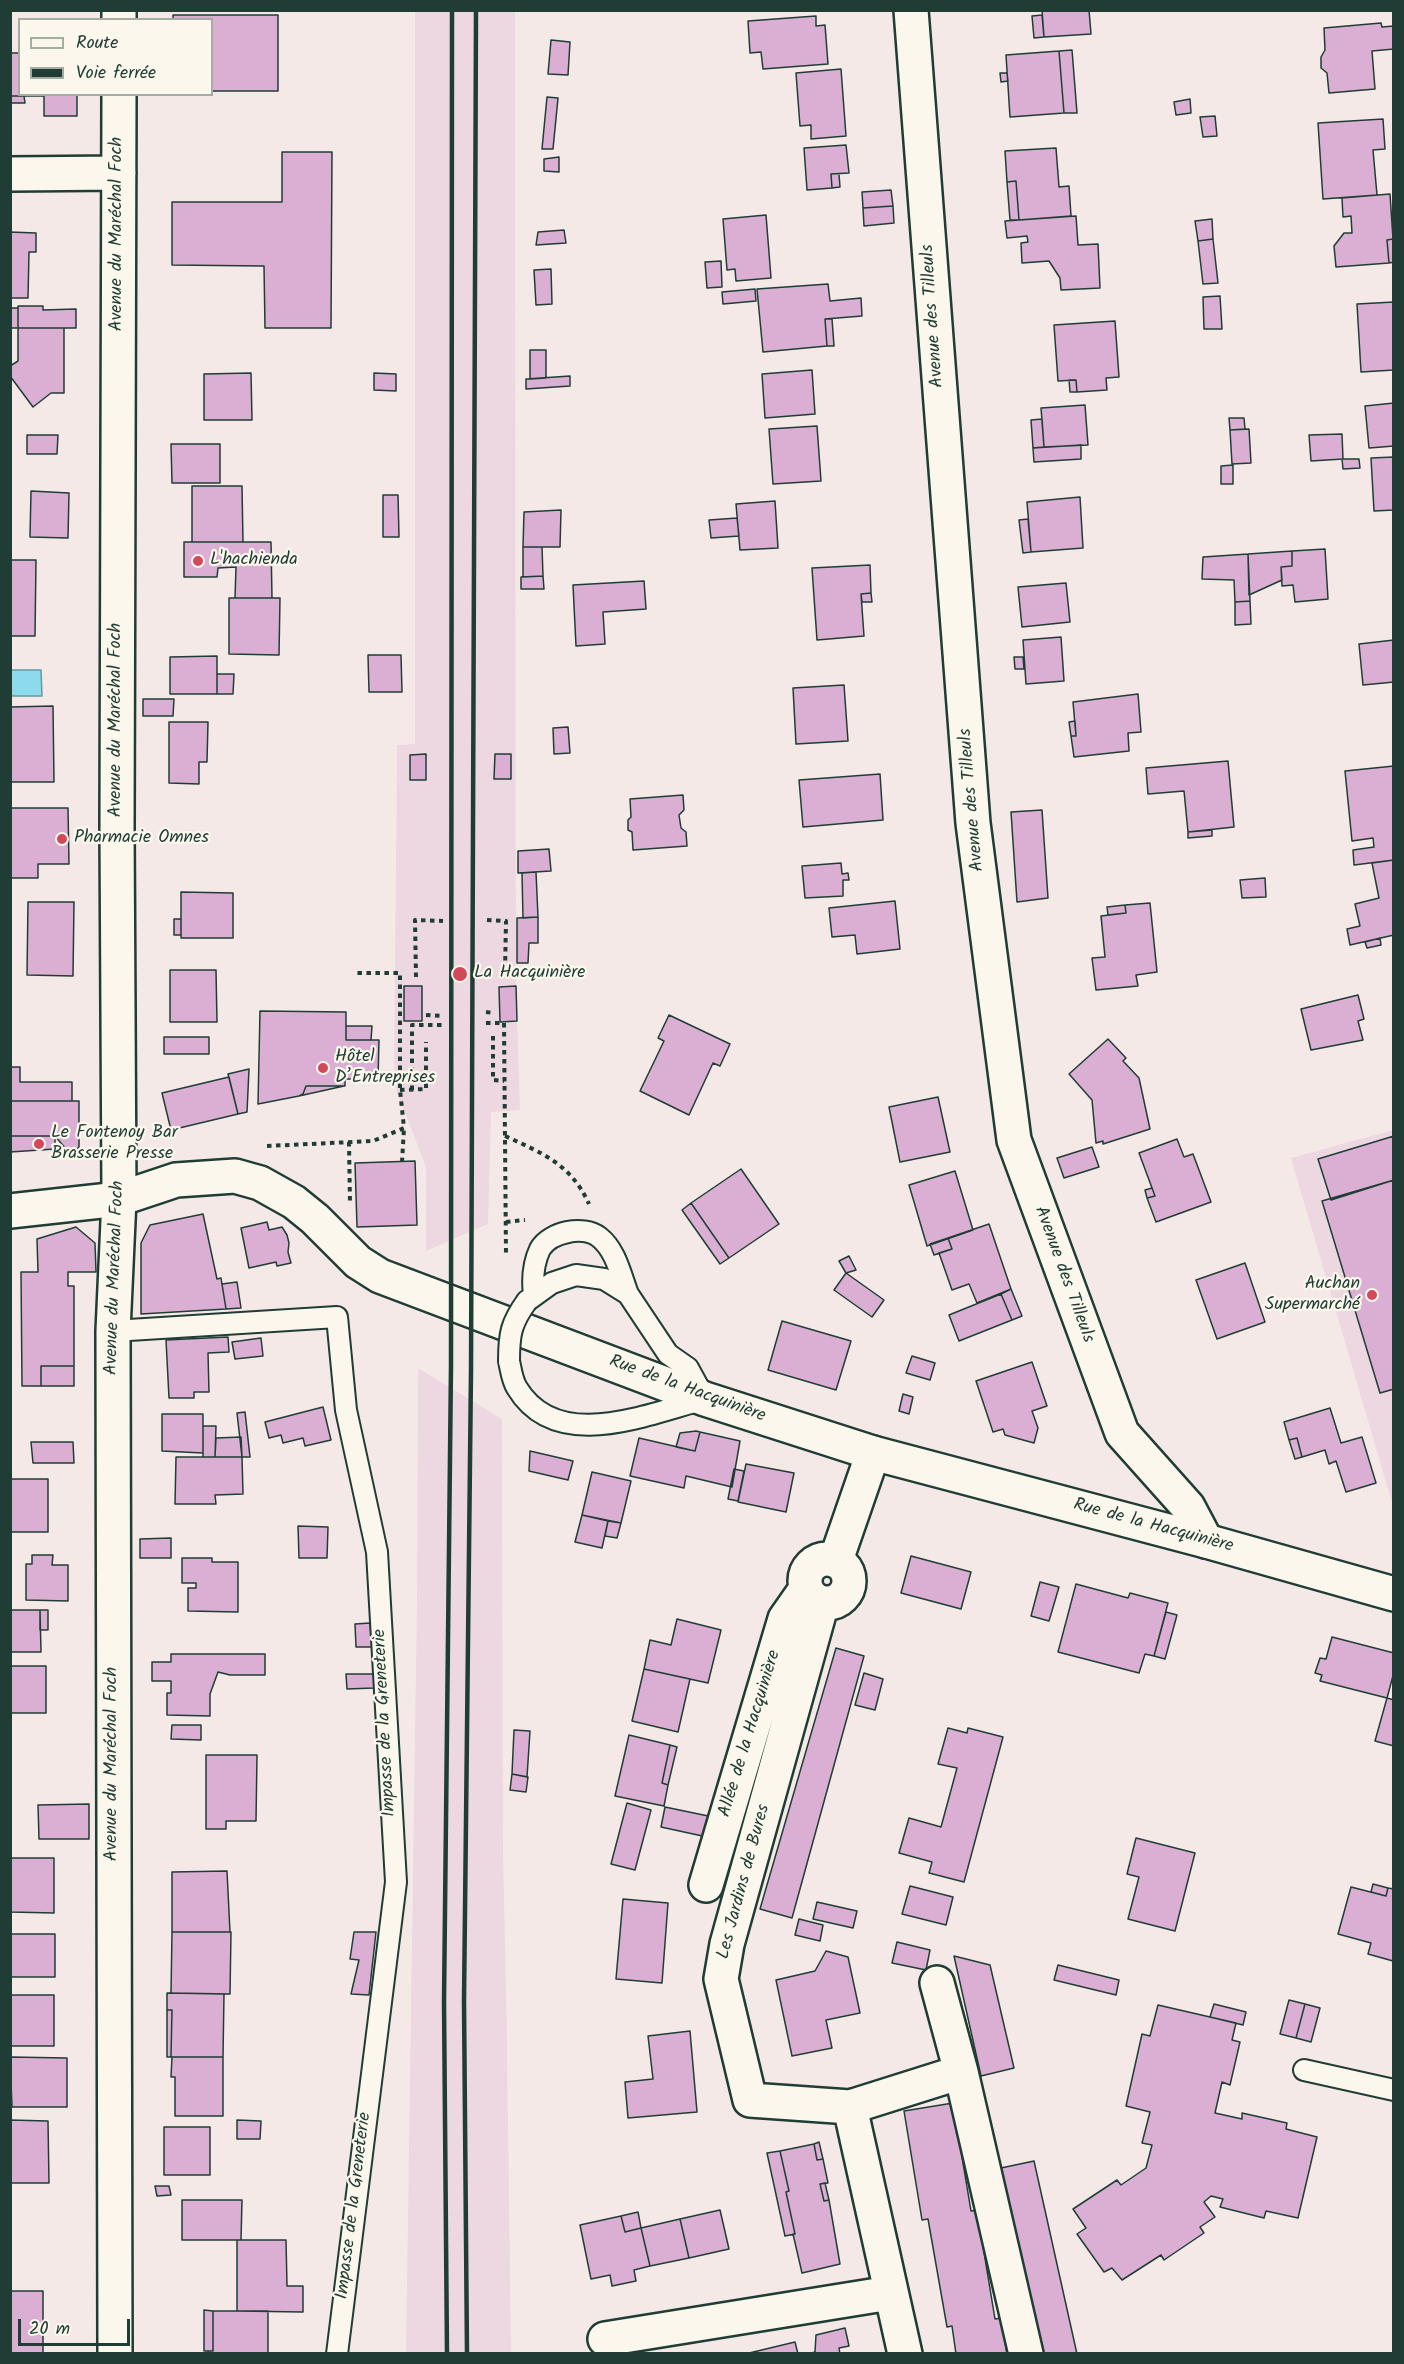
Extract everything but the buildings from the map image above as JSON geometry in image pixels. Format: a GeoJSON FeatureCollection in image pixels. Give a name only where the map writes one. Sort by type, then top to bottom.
{"type":"FeatureCollection","features":[{"type":"Feature","properties":{"kind":"street","name":"Avenue des Tilleuls"},"geometry":{"type":"LineString","coordinates":[[911,10],[973,823],[1014,1140],[1122,1433],[1188,1507],[1206,1541]]}},
{"type":"Feature","properties":{"kind":"street","name":"Avenue du Maréchal Foch"},"geometry":{"type":"LineString","coordinates":[[115,2354],[113,1331],[119,1199],[118,96]]}},
{"type":"Feature","properties":{"kind":"street"},"geometry":{"type":"LineString","coordinates":[[10,174],[119,173]]}},
{"type":"Feature","properties":{"kind":"street","name":"Rue de la Hacquinière"},"geometry":{"type":"LineString","coordinates":[[10,1211],[119,1199],[176,1180],[235,1176],[260,1183],[294,1202],[315,1219],[358,1262],[380,1276],[705,1399],[873,1453],[1394,1593]]}},
{"type":"Feature","properties":{"kind":"street"},"geometry":{"type":"LineString","coordinates":[[814,1596],[836,1603],[848,1592],[850,1585],[847,1570],[836,1560],[873,1453]]}},
{"type":"Feature","properties":{"kind":"street","name":"Allée de la Hacquinière"},"geometry":{"type":"LineString","coordinates":[[706,1885],[785,1619],[814,1596]]}},
{"type":"Feature","properties":{"kind":"street","name":"Les Jardins de Bures"},"geometry":{"type":"LineString","coordinates":[[814,1596],[730,1933],[721,1979],[750,2100],[850,2107],[961,2072]]}},
{"type":"Feature","properties":{"kind":"street"},"geometry":{"type":"LineString","coordinates":[[937,1983],[961,2072],[1026,2354]]}},
{"type":"Feature","properties":{"kind":"street"},"geometry":{"type":"LineString","coordinates":[[850,2107],[905,2354]]}},
{"type":"Feature","properties":{"kind":"street"},"geometry":{"type":"LineString","coordinates":[[605,2339],[890,2293]]}},
{"type":"Feature","properties":{"kind":"lane"},"geometry":{"type":"LineString","coordinates":[[530,1298],[532,1279],[541,1247],[560,1234],[577,1231],[598,1236],[614,1255],[628,1294],[668,1354],[688,1368],[705,1399],[625,1421],[591,1425],[569,1424],[531,1406],[515,1386],[508,1361],[509,1338],[514,1319],[530,1298],[552,1283],[576,1275],[604,1279],[628,1294]]}},
{"type":"Feature","properties":{"kind":"lane","name":"Impasse de la Greneterie"},"geometry":{"type":"LineString","coordinates":[[113,1331],[337,1317],[346,1410],[377,1552],[396,1882],[337,2354]]}},
{"type":"Feature","properties":{"kind":"lane"},"geometry":{"type":"LineString","coordinates":[[1304,2070],[1394,2090]]}},
{"type":"Feature","properties":{"kind":"path"},"geometry":{"type":"LineString","coordinates":[[416,977],[415,920],[443,921]]}},
{"type":"Feature","properties":{"kind":"path"},"geometry":{"type":"LineString","coordinates":[[487,920],[506,921],[505,972]]}},
{"type":"Feature","properties":{"kind":"path"},"geometry":{"type":"LineString","coordinates":[[356,973],[399,973],[400,1089],[404,1128],[402,1162]]}},
{"type":"Feature","properties":{"kind":"path"},"geometry":{"type":"LineString","coordinates":[[486,1012],[493,1013]]}},
{"type":"Feature","properties":{"kind":"path"},"geometry":{"type":"LineString","coordinates":[[426,1015],[442,1016]]}},
{"type":"Feature","properties":{"kind":"path"},"geometry":{"type":"LineString","coordinates":[[486,1023],[504,1023],[506,1264]]}},
{"type":"Feature","properties":{"kind":"path"},"geometry":{"type":"LineString","coordinates":[[412,1089],[412,1026],[442,1025]]}},
{"type":"Feature","properties":{"kind":"path"},"geometry":{"type":"LineString","coordinates":[[493,1036],[493,1080],[504,1081]]}},
{"type":"Feature","properties":{"kind":"path"},"geometry":{"type":"LineString","coordinates":[[400,1089],[426,1089],[426,1042]]}},
{"type":"Feature","properties":{"kind":"path"},"geometry":{"type":"LineString","coordinates":[[235,1176],[267,1146],[373,1141],[404,1128]]}},
{"type":"Feature","properties":{"kind":"path"},"geometry":{"type":"LineString","coordinates":[[505,1136],[556,1160],[571,1175],[588,1201],[598,1236]]}},
{"type":"Feature","properties":{"kind":"path"},"geometry":{"type":"LineString","coordinates":[[349,1142],[352,1192]]}},
{"type":"Feature","properties":{"kind":"shaded area"},"geometry":{"type":"Polygon","coordinates":[[[415,11],[515,11],[516,986],[520,1110],[491,1112],[488,1224],[426,1251],[426,1167],[394,1084],[397,745],[415,744],[415,11]]]}},
{"type":"Feature","properties":{"kind":"shaded area"},"geometry":{"type":"Polygon","coordinates":[[[1393,1130],[1393,1506],[1291,1158],[1393,1130]]]}},
{"type":"Feature","properties":{"kind":"shaded area"},"geometry":{"type":"Polygon","coordinates":[[[418,1368],[502,1419],[503,1850],[511,2353],[406,2353],[417,1598],[418,1368]]]}},
{"type":"Feature","properties":{"kind":"water"},"geometry":{"type":"Polygon","coordinates":[[[11,670],[41,670],[42,696],[11,696],[11,670]]]}},
{"type":"Feature","properties":{"kind":"railway"},"geometry":{"type":"LineString","coordinates":[[447,2354],[444,2001],[451,1366],[452,10]]}},
{"type":"Feature","properties":{"kind":"railway"},"geometry":{"type":"LineString","coordinates":[[467,2354],[464,2001],[471,1371],[476,10]]}},
{"type":"Feature","properties":{"kind":"place","name":"L'hachienda"},"geometry":{"type":"Point","coordinates":[198,561]}},
{"type":"Feature","properties":{"kind":"place","name":"Pharmacie Omnes"},"geometry":{"type":"Point","coordinates":[62,839]}},
{"type":"Feature","properties":{"kind":"place","name":"La Hacquinière"},"geometry":{"type":"Point","coordinates":[460,974]}},
{"type":"Feature","properties":{"kind":"place","name":"Hôtel D’Entreprises"},"geometry":{"type":"Point","coordinates":[323,1068]}},
{"type":"Feature","properties":{"kind":"place","name":"Le Fontenoy Bar Brasserie Presse"},"geometry":{"type":"Point","coordinates":[39,1144]}},
{"type":"Feature","properties":{"kind":"place","name":"Auchan Supermarché"},"geometry":{"type":"Point","coordinates":[1372,1295]}}]}
